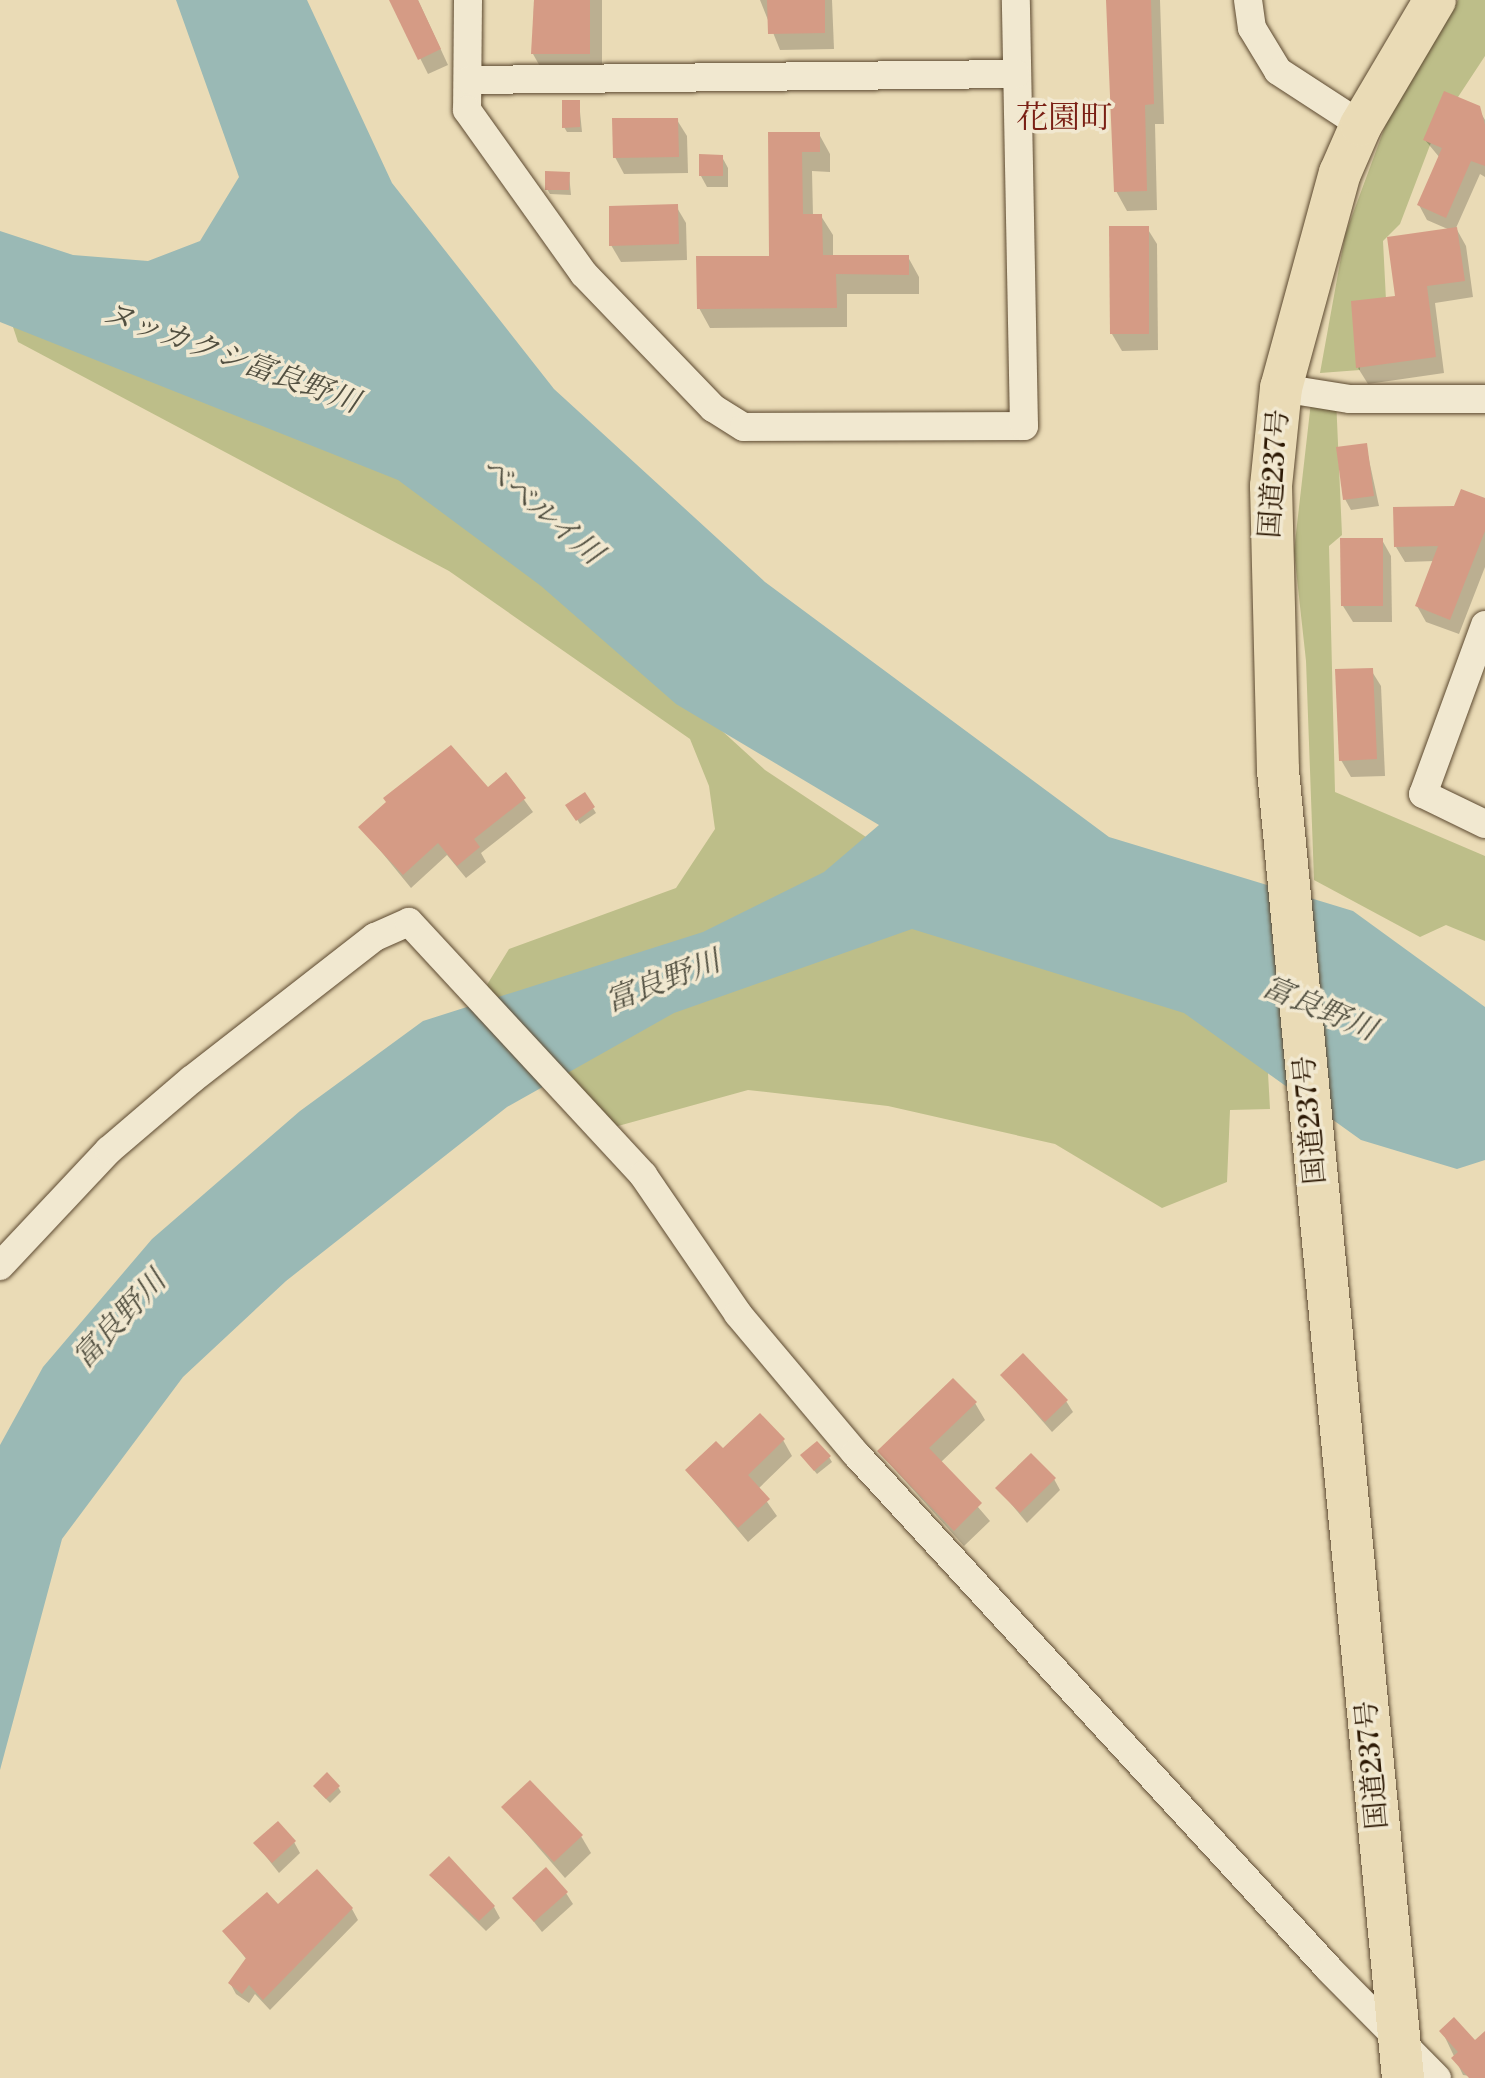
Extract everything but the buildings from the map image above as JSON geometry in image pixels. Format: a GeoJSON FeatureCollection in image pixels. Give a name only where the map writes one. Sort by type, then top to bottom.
{"type":"FeatureCollection","features":[{"type":"Feature","properties":{"kind":"highway","name":"国道237号"},"geometry":{"type":"LineString","coordinates":[[1401,2059],[1284,842],[1270,563],[1271,486],[1281,388],[1316,251],[1361,125],[1435,0]]}},
{"type":"Feature","properties":{"kind":"street"},"geometry":{"type":"LineString","coordinates":[[468,0],[467,110],[584,274],[713,408],[744,427],[1024,426],[1016,0]]}},
{"type":"Feature","properties":{"kind":"street"},"geometry":{"type":"LineString","coordinates":[[1248,0],[1252,28],[1278,71],[1361,125]]}},
{"type":"Feature","properties":{"kind":"street"},"geometry":{"type":"LineString","coordinates":[[469,80],[1016,74]]}},
{"type":"Feature","properties":{"kind":"street"},"geometry":{"type":"LineString","coordinates":[[1281,388],[1350,399],[1485,399]]}},
{"type":"Feature","properties":{"kind":"street"},"geometry":{"type":"LineString","coordinates":[[1485,625],[1423,794],[1485,824]]}},
{"type":"Feature","properties":{"kind":"street"},"geometry":{"type":"LineString","coordinates":[[0,1266],[109,1150],[375,937],[409,922],[633,1163],[738,1314],[855,1453],[1401,2059],[1437,2078]]}},
{"type":"Feature","properties":{"kind":"green space"},"geometry":{"type":"Polygon","coordinates":[[[1458,0],[1485,0],[1485,56],[1435,132],[1400,224],[1383,241],[1386,300],[1361,308],[1360,370],[1320,373],[1345,235],[1386,124],[1458,0]]]}},
{"type":"Feature","properties":{"kind":"green space"},"geometry":{"type":"Polygon","coordinates":[[[8,312],[349,424],[530,556],[765,770],[872,841],[1238,1038],[1268,1073],[1270,1109],[1230,1110],[1227,1182],[1162,1208],[1055,1144],[888,1106],[748,1090],[600,1131],[469,1014],[509,949],[676,888],[715,829],[709,786],[690,739],[449,571],[18,342],[8,312]]]}},
{"type":"Feature","properties":{"kind":"green space"},"geometry":{"type":"Polygon","coordinates":[[[1336,398],[1342,535],[1329,546],[1335,792],[1485,856],[1485,941],[1446,925],[1420,937],[1314,880],[1306,661],[1294,551],[1311,402],[1336,398]]]}},
{"type":"Feature","properties":{"kind":"water"},"geometry":{"type":"Polygon","coordinates":[[[176,0],[307,0],[392,183],[554,389],[765,582],[1109,837],[1353,911],[1485,1007],[1485,1160],[1457,1169],[1361,1140],[1184,1013],[912,929],[674,1013],[507,1107],[286,1281],[183,1377],[62,1539],[0,1770],[0,1445],[43,1367],[152,1239],[300,1111],[423,1021],[703,932],[824,872],[879,825],[676,704],[541,586],[398,480],[0,322],[0,231],[73,255],[148,261],[200,241],[239,177],[176,0]]]}},
{"type":"Feature","properties":{"kind":"district","name":"花園町"},"geometry":{"type":"Point","coordinates":[1064,118]}},
{"type":"Feature","properties":{"kind":"water label","name":"ヌッカクシ富良野川"},"geometry":{"type":"Point","coordinates":[231,358]}},
{"type":"Feature","properties":{"kind":"water label","name":"ベベルイ川"},"geometry":{"type":"Point","coordinates":[541,511]}},
{"type":"Feature","properties":{"kind":"water label","name":"富良野川"},"geometry":{"type":"Point","coordinates":[663,982]}},
{"type":"Feature","properties":{"kind":"water label","name":"富良野川"},"geometry":{"type":"Point","coordinates":[1319,1009]}},
{"type":"Feature","properties":{"kind":"water label","name":"富良野川"},"geometry":{"type":"Point","coordinates":[120,1320]}}]}
